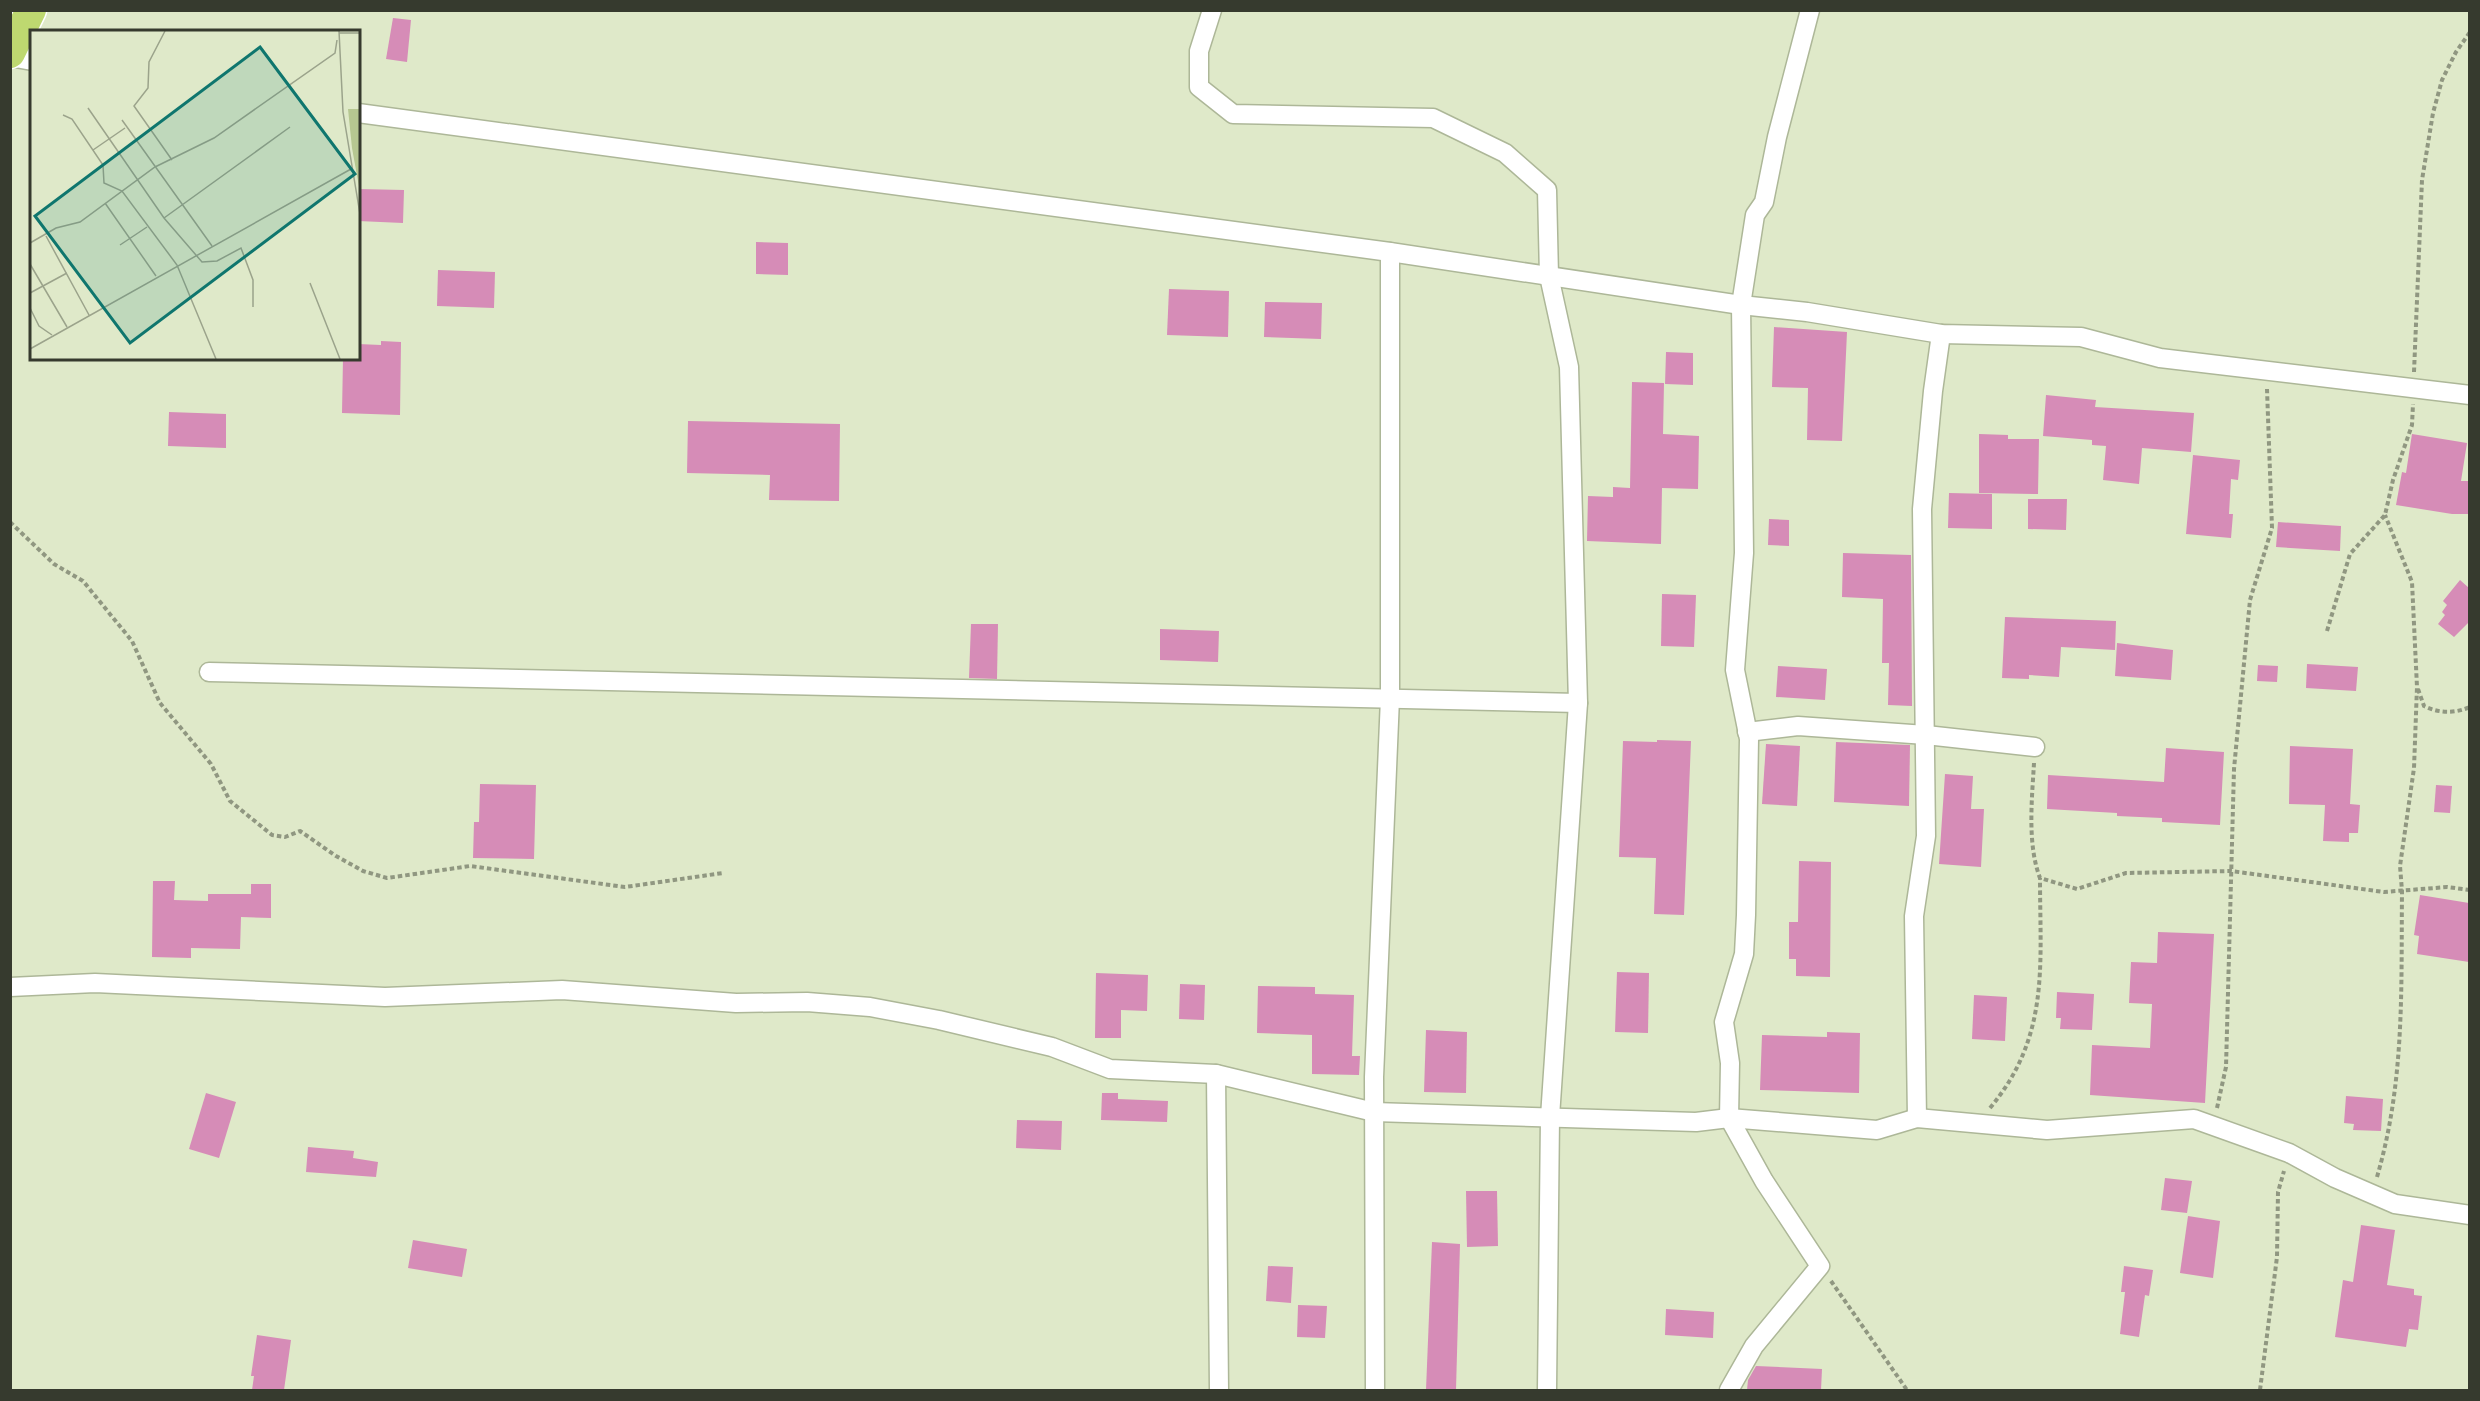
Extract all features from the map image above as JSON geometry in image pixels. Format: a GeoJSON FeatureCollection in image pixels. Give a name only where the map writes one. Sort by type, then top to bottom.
{"type":"FeatureCollection","features":[{"type":"Feature","properties":{"kind":"highway"},"geometry":{"type":"LineString","coordinates":[[10,55],[31,10]]}},
{"type":"Feature","properties":{"kind":"street"},"geometry":{"type":"LineString","coordinates":[[1212,10],[1198,51],[1199,87],[1233,114],[1433,118],[1505,153],[1547,190],[1549,276],[1569,367],[1578,703],[1550,1117],[1546,1390]]}},
{"type":"Feature","properties":{"kind":"street"},"geometry":{"type":"LineString","coordinates":[[1729,1390],[1754,1347],[1820,1266],[1764,1181],[1729,1118],[1730,1063],[1724,1022],[1744,954],[1747,732],[1735,670],[1744,554],[1741,305],[1755,215],[1764,202],[1777,137],[1810,10]]}},
{"type":"Feature","properties":{"kind":"street"},"geometry":{"type":"LineString","coordinates":[[10,55],[30,60]]}},
{"type":"Feature","properties":{"kind":"street"},"geometry":{"type":"LineString","coordinates":[[360,113],[1390,252],[1741,305],[1807,312],[1941,334],[2081,337],[2160,358],[2267,373],[2414,387],[2469,396]]}},
{"type":"Feature","properties":{"kind":"street"},"geometry":{"type":"LineString","coordinates":[[1375,1390],[1374,1112],[1390,698],[1390,252]]}},
{"type":"Feature","properties":{"kind":"street"},"geometry":{"type":"LineString","coordinates":[[1917,1118],[1914,916],[1926,836],[1922,509],[1933,391],[1941,334]]}},
{"type":"Feature","properties":{"kind":"street"},"geometry":{"type":"LineString","coordinates":[[209,672],[1578,703]]}},
{"type":"Feature","properties":{"kind":"street"},"geometry":{"type":"LineString","coordinates":[[1747,732],[1798,726],[1926,735],[2035,747]]}},
{"type":"Feature","properties":{"kind":"street"},"geometry":{"type":"LineString","coordinates":[[10,987],[95,983],[385,997],[562,990],[736,1003],[807,1002],[870,1007],[939,1020],[1052,1047],[1110,1069],[1216,1074],[1374,1112],[1696,1122],[1729,1118],[1877,1130],[1917,1118],[2047,1130],[2194,1119],[2289,1153],[2395,1204],[2469,1215]]}},
{"type":"Feature","properties":{"kind":"street"},"geometry":{"type":"LineString","coordinates":[[1216,1074],[1219,1390]]}},
{"type":"Feature","properties":{"kind":"path"},"geometry":{"type":"LineString","coordinates":[[2327,631],[2350,554],[2385,515],[2393,480],[2412,425],[2422,180],[2433,113],[2442,80],[2469,32]]}},
{"type":"Feature","properties":{"kind":"path"},"geometry":{"type":"LineString","coordinates":[[2213,1126],[2226,1067],[2234,769],[2250,600],[2272,528],[2267,373]]}},
{"type":"Feature","properties":{"kind":"path"},"geometry":{"type":"LineString","coordinates":[[2373,1194],[2390,1133],[2400,1066],[2402,891],[2400,866],[2414,768],[2417,687],[2412,582],[2385,515]]}},
{"type":"Feature","properties":{"kind":"path"},"geometry":{"type":"LineString","coordinates":[[10,522],[54,564],[83,581],[132,641],[160,703],[211,764],[230,801],[272,835],[285,837],[300,831],[363,871],[387,878],[470,866],[625,887],[723,873]]}},
{"type":"Feature","properties":{"kind":"path"},"geometry":{"type":"LineString","coordinates":[[2417,687],[2424,706],[2436,712],[2462,710],[2469,707]]}},
{"type":"Feature","properties":{"kind":"path"},"geometry":{"type":"LineString","coordinates":[[1978,1122],[2008,1085],[2029,1043],[2040,992],[2040,878],[2035,865],[2032,801],[2035,747]]}},
{"type":"Feature","properties":{"kind":"path"},"geometry":{"type":"LineString","coordinates":[[2040,878],[2077,889],[2126,873],[2230,871],[2384,892],[2447,887],[2469,890]]}},
{"type":"Feature","properties":{"kind":"path"},"geometry":{"type":"LineString","coordinates":[[2260,1390],[2277,1257],[2278,1192],[2289,1153]]}},
{"type":"Feature","properties":{"kind":"path"},"geometry":{"type":"LineString","coordinates":[[1820,1266],[1907,1390]]}},
{"type":"Feature","properties":{"kind":"building"},"geometry":{"type":"Polygon","coordinates":[[[393,18],[411,20],[407,62],[386,59],[393,18]]]}},
{"type":"Feature","properties":{"kind":"building"},"geometry":{"type":"Polygon","coordinates":[[[360,189],[404,190],[403,223],[360,221],[360,189]]]}},
{"type":"Feature","properties":{"kind":"building"},"geometry":{"type":"Polygon","coordinates":[[[756,242],[788,243],[788,275],[756,274],[756,242]]]}},
{"type":"Feature","properties":{"kind":"building"},"geometry":{"type":"Polygon","coordinates":[[[438,270],[495,272],[494,308],[437,306],[438,270]]]}},
{"type":"Feature","properties":{"kind":"building"},"geometry":{"type":"Polygon","coordinates":[[[1169,289],[1229,291],[1228,337],[1167,335],[1169,289]]]}},
{"type":"Feature","properties":{"kind":"building"},"geometry":{"type":"Polygon","coordinates":[[[1265,302],[1322,303],[1321,339],[1264,337],[1265,302]]]}},
{"type":"Feature","properties":{"kind":"building"},"geometry":{"type":"Polygon","coordinates":[[[1774,327],[1847,332],[1842,441],[1807,440],[1808,388],[1772,387],[1774,327]]]}},
{"type":"Feature","properties":{"kind":"building"},"geometry":{"type":"Polygon","coordinates":[[[381,341],[401,342],[400,415],[342,413],[343,360],[360,360],[360,344],[381,345],[381,341]]]}},
{"type":"Feature","properties":{"kind":"building"},"geometry":{"type":"Polygon","coordinates":[[[1666,352],[1693,353],[1693,385],[1665,384],[1666,352]]]}},
{"type":"Feature","properties":{"kind":"building"},"geometry":{"type":"Polygon","coordinates":[[[1632,382],[1664,383],[1663,434],[1699,436],[1698,489],[1662,488],[1661,544],[1587,541],[1588,496],[1613,497],[1613,487],[1630,488],[1632,382]]]}},
{"type":"Feature","properties":{"kind":"building"},"geometry":{"type":"Polygon","coordinates":[[[2046,395],[2096,400],[2095,407],[2194,413],[2191,452],[2142,448],[2139,484],[2103,480],[2106,446],[2092,445],[2092,440],[2043,436],[2046,395]]]}},
{"type":"Feature","properties":{"kind":"building"},"geometry":{"type":"Polygon","coordinates":[[[169,412],[226,414],[226,448],[168,446],[169,412]]]}},
{"type":"Feature","properties":{"kind":"building"},"geometry":{"type":"Polygon","coordinates":[[[688,421],[840,424],[839,501],[769,500],[770,475],[687,473],[688,421]]]}},
{"type":"Feature","properties":{"kind":"building"},"geometry":{"type":"Polygon","coordinates":[[[1979,434],[2008,435],[2008,439],[2039,439],[2038,494],[1979,493],[1979,434]]]}},
{"type":"Feature","properties":{"kind":"building"},"geometry":{"type":"Polygon","coordinates":[[[2412,434],[2467,443],[2461,481],[2469,481],[2469,514],[2452,514],[2396,505],[2402,472],[2406,473],[2412,434]]]}},
{"type":"Feature","properties":{"kind":"building"},"geometry":{"type":"Polygon","coordinates":[[[2193,455],[2240,460],[2238,480],[2231,479],[2229,514],[2233,514],[2231,538],[2186,534],[2193,455]]]}},
{"type":"Feature","properties":{"kind":"building"},"geometry":{"type":"Polygon","coordinates":[[[1949,493],[1992,494],[1992,529],[1948,528],[1949,493]]]}},
{"type":"Feature","properties":{"kind":"building"},"geometry":{"type":"Polygon","coordinates":[[[2028,499],[2067,499],[2066,530],[2028,529],[2028,499]]]}},
{"type":"Feature","properties":{"kind":"building"},"geometry":{"type":"Polygon","coordinates":[[[1769,519],[1789,520],[1789,546],[1768,545],[1769,519]]]}},
{"type":"Feature","properties":{"kind":"building"},"geometry":{"type":"Polygon","coordinates":[[[2278,522],[2341,526],[2340,551],[2276,547],[2278,522]]]}},
{"type":"Feature","properties":{"kind":"building"},"geometry":{"type":"Polygon","coordinates":[[[1843,553],[1911,555],[1912,706],[1888,705],[1889,663],[1882,663],[1883,599],[1842,597],[1843,553]]]}},
{"type":"Feature","properties":{"kind":"building"},"geometry":{"type":"Polygon","coordinates":[[[2460,580],[2469,588],[2469,622],[2454,637],[2438,624],[2445,615],[2442,612],[2447,605],[2443,601],[2460,580]]]}},
{"type":"Feature","properties":{"kind":"building"},"geometry":{"type":"Polygon","coordinates":[[[1662,594],[1696,595],[1694,647],[1661,646],[1662,594]]]}},
{"type":"Feature","properties":{"kind":"building"},"geometry":{"type":"Polygon","coordinates":[[[2005,617],[2116,621],[2115,650],[2061,647],[2059,677],[2029,675],[2029,679],[2002,678],[2005,617]]]}},
{"type":"Feature","properties":{"kind":"building"},"geometry":{"type":"Polygon","coordinates":[[[971,624],[998,624],[997,679],[969,678],[971,624]]]}},
{"type":"Feature","properties":{"kind":"building"},"geometry":{"type":"Polygon","coordinates":[[[1160,629],[1219,631],[1218,662],[1160,660],[1160,629]]]}},
{"type":"Feature","properties":{"kind":"building"},"geometry":{"type":"Polygon","coordinates":[[[2117,643],[2173,650],[2171,680],[2115,676],[2117,643]]]}},
{"type":"Feature","properties":{"kind":"building"},"geometry":{"type":"Polygon","coordinates":[[[2307,664],[2358,667],[2356,691],[2306,688],[2307,664]]]}},
{"type":"Feature","properties":{"kind":"building"},"geometry":{"type":"Polygon","coordinates":[[[2258,665],[2278,666],[2277,682],[2257,681],[2258,665]]]}},
{"type":"Feature","properties":{"kind":"building"},"geometry":{"type":"Polygon","coordinates":[[[1778,666],[1827,669],[1825,700],[1776,697],[1778,666]]]}},
{"type":"Feature","properties":{"kind":"building"},"geometry":{"type":"Polygon","coordinates":[[[1657,740],[1691,741],[1684,915],[1654,914],[1656,858],[1619,857],[1623,741],[1657,742],[1657,740]]]}},
{"type":"Feature","properties":{"kind":"building"},"geometry":{"type":"Polygon","coordinates":[[[1836,742],[1910,745],[1909,806],[1834,802],[1836,742]]]}},
{"type":"Feature","properties":{"kind":"building"},"geometry":{"type":"Polygon","coordinates":[[[1766,744],[1800,746],[1797,806],[1762,804],[1766,744]]]}},
{"type":"Feature","properties":{"kind":"building"},"geometry":{"type":"Polygon","coordinates":[[[2290,746],[2353,749],[2350,804],[2360,805],[2358,833],[2349,833],[2349,842],[2323,841],[2325,805],[2289,804],[2290,746]]]}},
{"type":"Feature","properties":{"kind":"building"},"geometry":{"type":"Polygon","coordinates":[[[2166,748],[2224,752],[2220,825],[2162,822],[2162,818],[2117,816],[2117,813],[2047,809],[2048,775],[2164,782],[2166,748]]]}},
{"type":"Feature","properties":{"kind":"building"},"geometry":{"type":"Polygon","coordinates":[[[1945,774],[1973,776],[1971,809],[1984,809],[1981,867],[1939,864],[1945,774]]]}},
{"type":"Feature","properties":{"kind":"building"},"geometry":{"type":"Polygon","coordinates":[[[480,784],[536,785],[534,859],[473,858],[474,822],[479,822],[480,784]]]}},
{"type":"Feature","properties":{"kind":"building"},"geometry":{"type":"Polygon","coordinates":[[[2436,785],[2452,786],[2450,813],[2434,812],[2436,785]]]}},
{"type":"Feature","properties":{"kind":"building"},"geometry":{"type":"Polygon","coordinates":[[[1799,861],[1831,862],[1830,977],[1796,976],[1796,959],[1789,959],[1789,922],[1798,922],[1799,861]]]}},
{"type":"Feature","properties":{"kind":"building"},"geometry":{"type":"Polygon","coordinates":[[[153,881],[175,881],[174,900],[208,901],[208,894],[251,894],[251,884],[271,884],[271,918],[241,917],[240,949],[191,948],[191,958],[152,957],[153,881]]]}},
{"type":"Feature","properties":{"kind":"building"},"geometry":{"type":"Polygon","coordinates":[[[2420,895],[2469,903],[2469,962],[2417,954],[2419,936],[2414,935],[2420,895]]]}},
{"type":"Feature","properties":{"kind":"building"},"geometry":{"type":"Polygon","coordinates":[[[2158,932],[2214,934],[2205,1103],[2090,1095],[2092,1045],[2150,1048],[2152,1004],[2129,1003],[2131,962],[2157,963],[2158,932]]]}},
{"type":"Feature","properties":{"kind":"building"},"geometry":{"type":"Polygon","coordinates":[[[1617,972],[1649,973],[1648,1033],[1615,1032],[1617,972]]]}},
{"type":"Feature","properties":{"kind":"building"},"geometry":{"type":"Polygon","coordinates":[[[1096,973],[1148,975],[1147,1011],[1121,1010],[1121,1038],[1095,1038],[1096,973]]]}},
{"type":"Feature","properties":{"kind":"building"},"geometry":{"type":"Polygon","coordinates":[[[1180,984],[1205,985],[1204,1020],[1179,1019],[1180,984]]]}},
{"type":"Feature","properties":{"kind":"building"},"geometry":{"type":"Polygon","coordinates":[[[1258,986],[1315,987],[1315,994],[1354,995],[1352,1056],[1360,1056],[1359,1075],[1312,1074],[1312,1035],[1257,1033],[1258,986]]]}},
{"type":"Feature","properties":{"kind":"building"},"geometry":{"type":"Polygon","coordinates":[[[2057,992],[2094,994],[2092,1030],[2060,1029],[2061,1018],[2056,1018],[2057,992]]]}},
{"type":"Feature","properties":{"kind":"building"},"geometry":{"type":"Polygon","coordinates":[[[1974,995],[2007,997],[2005,1041],[1972,1039],[1974,995]]]}},
{"type":"Feature","properties":{"kind":"building"},"geometry":{"type":"Polygon","coordinates":[[[1426,1030],[1467,1032],[1466,1093],[1424,1092],[1426,1030]]]}},
{"type":"Feature","properties":{"kind":"building"},"geometry":{"type":"Polygon","coordinates":[[[1827,1032],[1860,1033],[1859,1093],[1760,1090],[1762,1035],[1827,1037],[1827,1032]]]}},
{"type":"Feature","properties":{"kind":"building"},"geometry":{"type":"Polygon","coordinates":[[[206,1093],[236,1102],[219,1158],[189,1149],[206,1093]]]}},
{"type":"Feature","properties":{"kind":"building"},"geometry":{"type":"Polygon","coordinates":[[[1102,1093],[1118,1093],[1118,1099],[1168,1101],[1167,1122],[1101,1120],[1102,1093]]]}},
{"type":"Feature","properties":{"kind":"building"},"geometry":{"type":"Polygon","coordinates":[[[2346,1096],[2383,1099],[2381,1131],[2353,1130],[2354,1124],[2344,1123],[2346,1096]]]}},
{"type":"Feature","properties":{"kind":"building"},"geometry":{"type":"Polygon","coordinates":[[[1017,1120],[1062,1121],[1061,1150],[1016,1148],[1017,1120]]]}},
{"type":"Feature","properties":{"kind":"building"},"geometry":{"type":"Polygon","coordinates":[[[308,1147],[354,1151],[353,1158],[378,1162],[376,1177],[306,1172],[308,1147]]]}},
{"type":"Feature","properties":{"kind":"building"},"geometry":{"type":"Polygon","coordinates":[[[2165,1178],[2192,1181],[2187,1213],[2161,1210],[2165,1178]]]}},
{"type":"Feature","properties":{"kind":"building"},"geometry":{"type":"Polygon","coordinates":[[[1466,1191],[1497,1191],[1498,1246],[1467,1247],[1466,1191]]]}},
{"type":"Feature","properties":{"kind":"building"},"geometry":{"type":"Polygon","coordinates":[[[2188,1216],[2220,1221],[2213,1278],[2180,1273],[2188,1216]]]}},
{"type":"Feature","properties":{"kind":"building"},"geometry":{"type":"Polygon","coordinates":[[[2361,1225],[2395,1230],[2387,1285],[2414,1289],[2414,1295],[2422,1296],[2418,1330],[2409,1329],[2406,1347],[2335,1337],[2343,1280],[2353,1282],[2361,1225]]]}},
{"type":"Feature","properties":{"kind":"building"},"geometry":{"type":"Polygon","coordinates":[[[413,1240],[467,1249],[462,1277],[408,1268],[413,1240]]]}},
{"type":"Feature","properties":{"kind":"building"},"geometry":{"type":"Polygon","coordinates":[[[1432,1242],[1460,1244],[1456,1390],[1426,1390],[1432,1242]]]}},
{"type":"Feature","properties":{"kind":"building"},"geometry":{"type":"Polygon","coordinates":[[[1268,1266],[1293,1267],[1291,1303],[1266,1301],[1268,1266]]]}},
{"type":"Feature","properties":{"kind":"building"},"geometry":{"type":"Polygon","coordinates":[[[2124,1266],[2153,1270],[2149,1296],[2145,1295],[2139,1337],[2120,1334],[2125,1292],[2121,1292],[2124,1266]]]}},
{"type":"Feature","properties":{"kind":"building"},"geometry":{"type":"Polygon","coordinates":[[[1298,1305],[1327,1306],[1325,1338],[1297,1337],[1298,1305]]]}},
{"type":"Feature","properties":{"kind":"building"},"geometry":{"type":"Polygon","coordinates":[[[1666,1309],[1714,1312],[1713,1338],[1665,1335],[1666,1309]]]}},
{"type":"Feature","properties":{"kind":"building"},"geometry":{"type":"Polygon","coordinates":[[[257,1335],[291,1340],[284,1390],[252,1390],[254,1376],[251,1376],[257,1335]]]}},
{"type":"Feature","properties":{"kind":"building"},"geometry":{"type":"Polygon","coordinates":[[[1756,1366],[1822,1369],[1821,1390],[1747,1390],[1748,1380],[1756,1366]]]}}]}
